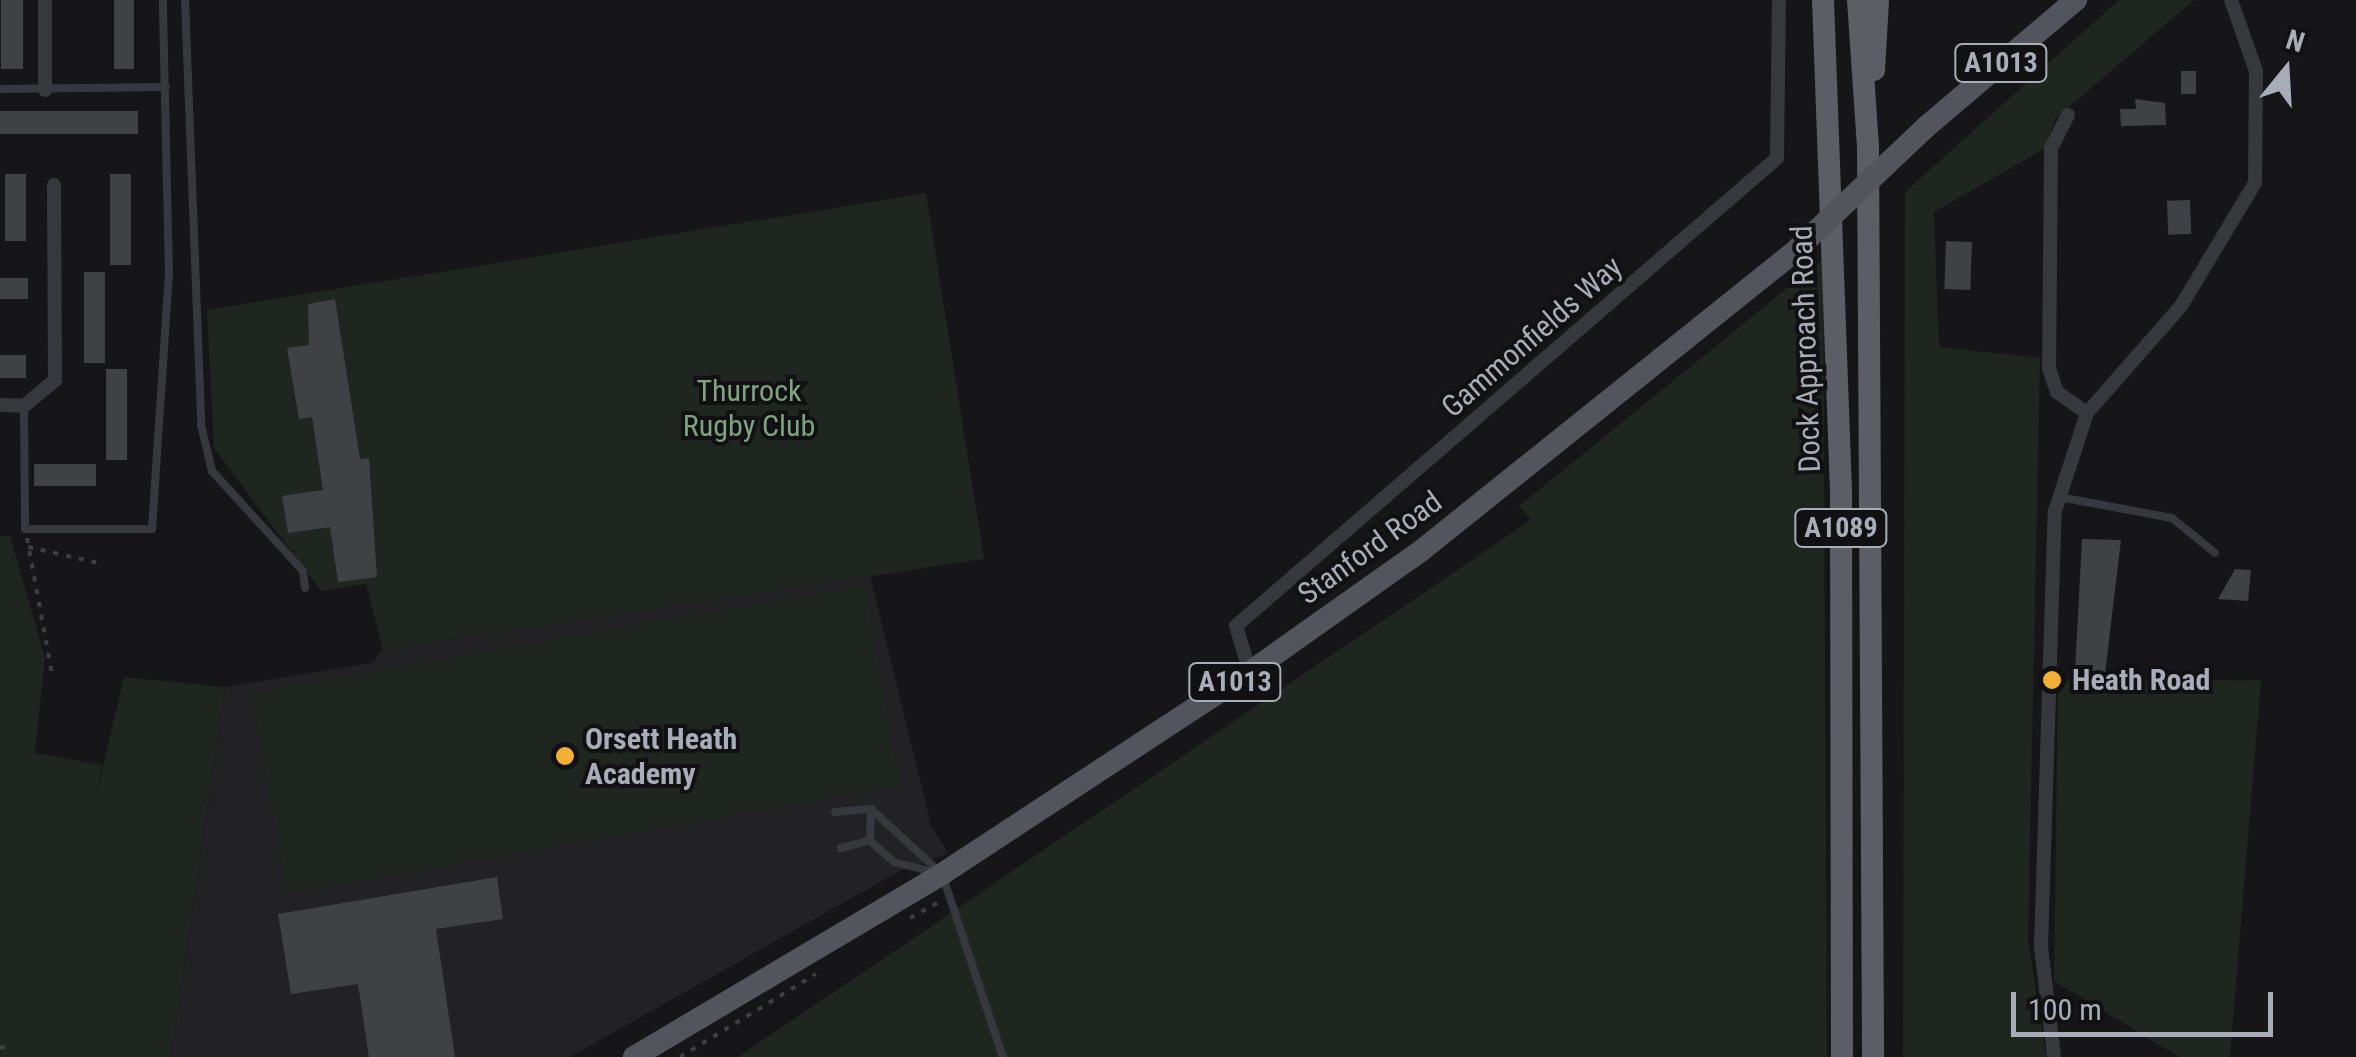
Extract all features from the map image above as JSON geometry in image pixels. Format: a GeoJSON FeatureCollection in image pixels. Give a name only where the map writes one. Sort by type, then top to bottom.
{"type":"FeatureCollection","features":[{"type":"Feature","properties":{"kind":"highway","name":"Dock Approach Road"},"geometry":{"type":"LineString","coordinates":[[1823,0],[1842,535],[1842,1057]]}},
{"type":"Feature","properties":{"kind":"highway"},"geometry":{"type":"LineString","coordinates":[[1858,0],[1868,148]]}},
{"type":"Feature","properties":{"kind":"highway"},"geometry":{"type":"LineString","coordinates":[[1868,148],[1878,0]]}},
{"type":"Feature","properties":{"kind":"highway","name":"Dock Approach Road"},"geometry":{"type":"LineString","coordinates":[[1868,148],[1874,1057]]}},
{"type":"Feature","properties":{"kind":"main road","name":"Stanford Road"},"geometry":{"type":"LineString","coordinates":[[634,1057],[942,874],[1250,672],[1422,550],[1796,250],[1926,127],[2076,0]]}},
{"type":"Feature","properties":{"kind":"street"},"geometry":{"type":"LineString","coordinates":[[45,90],[46,0]]}},
{"type":"Feature","properties":{"kind":"street","name":"Gammonfields Way"},"geometry":{"type":"LineString","coordinates":[[1250,672],[1236,626],[1777,158],[1779,0]]}},
{"type":"Feature","properties":{"kind":"street"},"geometry":{"type":"LineString","coordinates":[[2054,1057],[2042,948],[2058,496],[2087,413],[2190,293],[2254,183],[2256,71],[2231,0]]}},
{"type":"Feature","properties":{"kind":"street"},"geometry":{"type":"LineString","coordinates":[[2068,115],[2051,148],[2049,368],[2058,392],[2087,413]]}},
{"type":"Feature","properties":{"kind":"street"},"geometry":{"type":"LineString","coordinates":[[0,406],[24,406],[48,393],[58,366],[54,185]]}},
{"type":"Feature","properties":{"kind":"lane"},"geometry":{"type":"LineString","coordinates":[[24,406],[25,529],[152,530],[169,274],[163,0]]}},
{"type":"Feature","properties":{"kind":"lane"},"geometry":{"type":"LineString","coordinates":[[186,0],[201,425],[212,472],[303,572],[305,588]]}},
{"type":"Feature","properties":{"kind":"lane"},"geometry":{"type":"LineString","coordinates":[[0,89],[166,87]]}},
{"type":"Feature","properties":{"kind":"lane"},"geometry":{"type":"LineString","coordinates":[[2058,496],[2172,518],[2215,553]]}},
{"type":"Feature","properties":{"kind":"lane"},"geometry":{"type":"LineString","coordinates":[[870,841],[871,810]]}},
{"type":"Feature","properties":{"kind":"lane"},"geometry":{"type":"LineString","coordinates":[[834,812],[871,810],[942,874],[1003,1057]]}},
{"type":"Feature","properties":{"kind":"lane"},"geometry":{"type":"LineString","coordinates":[[870,841],[894,862],[942,874]]}},
{"type":"Feature","properties":{"kind":"lane"},"geometry":{"type":"LineString","coordinates":[[841,848],[870,841]]}},
{"type":"Feature","properties":{"kind":"path"},"geometry":{"type":"LineString","coordinates":[[25,529],[53,679]]}},
{"type":"Feature","properties":{"kind":"path"},"geometry":{"type":"LineString","coordinates":[[28,548],[103,564]]}},
{"type":"Feature","properties":{"kind":"path"},"geometry":{"type":"LineString","coordinates":[[896,926],[938,903]]}},
{"type":"Feature","properties":{"kind":"path"},"geometry":{"type":"LineString","coordinates":[[680,1057],[829,966]]}},
{"type":"Feature","properties":{"kind":"path"},"geometry":{"type":"LineString","coordinates":[[0,1047],[11,1048]]}},
{"type":"Feature","properties":{"kind":"shaded area","name":"Orsett Heath Academy"},"geometry":{"type":"Polygon","coordinates":[[[870,575],[931,825],[948,853],[896,873],[570,1057],[171,1057],[225,687],[372,663],[383,650],[870,575]]]}},
{"type":"Feature","properties":{"kind":"green space"},"geometry":{"type":"Polygon","coordinates":[[[2119,0],[2194,0],[2056,118],[2044,149],[1934,212],[1939,347],[2040,358],[2028,939],[2046,1057],[1903,1057],[1905,192],[2119,0]]]}},
{"type":"Feature","properties":{"kind":"green space","name":"Thurrock Rugby Club"},"geometry":{"type":"Polygon","coordinates":[[[926,193],[984,559],[383,650],[366,584],[321,591],[214,448],[207,310],[926,193]]]}},
{"type":"Feature","properties":{"kind":"green space"},"geometry":{"type":"Polygon","coordinates":[[[1823,259],[1827,1057],[738,1057],[1531,520],[1519,506],[1823,259]]]}},
{"type":"Feature","properties":{"kind":"green space"},"geometry":{"type":"Polygon","coordinates":[[[0,536],[10,536],[45,657],[35,753],[102,765],[93,809],[124,677],[225,687],[171,1057],[0,1057],[0,536]]]}},
{"type":"Feature","properties":{"kind":"green space"},"geometry":{"type":"Polygon","coordinates":[[[865,585],[900,786],[287,894],[251,693],[865,585]]]}},
{"type":"Feature","properties":{"kind":"green space"},"geometry":{"type":"Polygon","coordinates":[[[2261,680],[2230,1057],[2179,1057],[2054,981],[2058,681],[2261,680]]]}},
{"type":"Feature","properties":{"kind":"building"},"geometry":{"type":"Polygon","coordinates":[[[1,0],[23,0],[23,69],[1,69],[1,0]]]}},
{"type":"Feature","properties":{"kind":"building"},"geometry":{"type":"Polygon","coordinates":[[[114,0],[134,0],[134,69],[114,69],[114,0]]]}},
{"type":"Feature","properties":{"kind":"building"},"geometry":{"type":"Polygon","coordinates":[[[2181,71],[2196,71],[2196,94],[2181,94],[2181,71]]]}},
{"type":"Feature","properties":{"kind":"building"},"geometry":{"type":"Polygon","coordinates":[[[2135,99],[2165,103],[2166,125],[2121,126],[2120,109],[2136,109],[2135,99]]]}},
{"type":"Feature","properties":{"kind":"building"},"geometry":{"type":"Polygon","coordinates":[[[0,111],[138,111],[138,134],[0,134],[0,111]]]}},
{"type":"Feature","properties":{"kind":"building"},"geometry":{"type":"Polygon","coordinates":[[[5,174],[26,174],[26,241],[5,241],[5,174]]]}},
{"type":"Feature","properties":{"kind":"building"},"geometry":{"type":"Polygon","coordinates":[[[110,174],[131,174],[131,265],[110,265],[110,174]]]}},
{"type":"Feature","properties":{"kind":"building"},"geometry":{"type":"Polygon","coordinates":[[[2190,200],[2191,234],[2168,235],[2167,201],[2190,200]]]}},
{"type":"Feature","properties":{"kind":"building"},"geometry":{"type":"Polygon","coordinates":[[[1946,241],[1972,242],[1970,290],[1944,289],[1946,241]]]}},
{"type":"Feature","properties":{"kind":"building"},"geometry":{"type":"Polygon","coordinates":[[[84,272],[105,272],[105,363],[84,363],[84,272]]]}},
{"type":"Feature","properties":{"kind":"building"},"geometry":{"type":"Polygon","coordinates":[[[0,278],[28,278],[28,299],[0,299],[0,278]]]}},
{"type":"Feature","properties":{"kind":"building"},"geometry":{"type":"Polygon","coordinates":[[[335,299],[360,459],[369,458],[377,577],[338,582],[330,527],[288,533],[282,496],[323,490],[312,417],[299,419],[287,348],[309,345],[308,304],[335,299]]]}},
{"type":"Feature","properties":{"kind":"building"},"geometry":{"type":"Polygon","coordinates":[[[0,355],[26,355],[26,378],[0,378],[0,355]]]}},
{"type":"Feature","properties":{"kind":"building"},"geometry":{"type":"Polygon","coordinates":[[[106,369],[127,369],[127,460],[106,460],[106,369]]]}},
{"type":"Feature","properties":{"kind":"building"},"geometry":{"type":"Polygon","coordinates":[[[34,464],[96,464],[96,486],[34,486],[34,464]]]}},
{"type":"Feature","properties":{"kind":"building"},"geometry":{"type":"Polygon","coordinates":[[[2082,539],[2121,540],[2105,674],[2075,672],[2082,539]]]}},
{"type":"Feature","properties":{"kind":"building"},"geometry":{"type":"Polygon","coordinates":[[[2235,569],[2251,570],[2248,601],[2218,599],[2235,569]]]}},
{"type":"Feature","properties":{"kind":"building"},"geometry":{"type":"Polygon","coordinates":[[[497,877],[503,919],[436,929],[455,1057],[369,1057],[358,984],[291,994],[278,914],[497,877]]]}},
{"type":"Feature","properties":{"kind":"place","name":"Heath Road"},"geometry":{"type":"Point","coordinates":[2052,680]}},
{"type":"Feature","properties":{"kind":"place","name":"Orsett Heath Academy"},"geometry":{"type":"Point","coordinates":[565,756]}}]}
